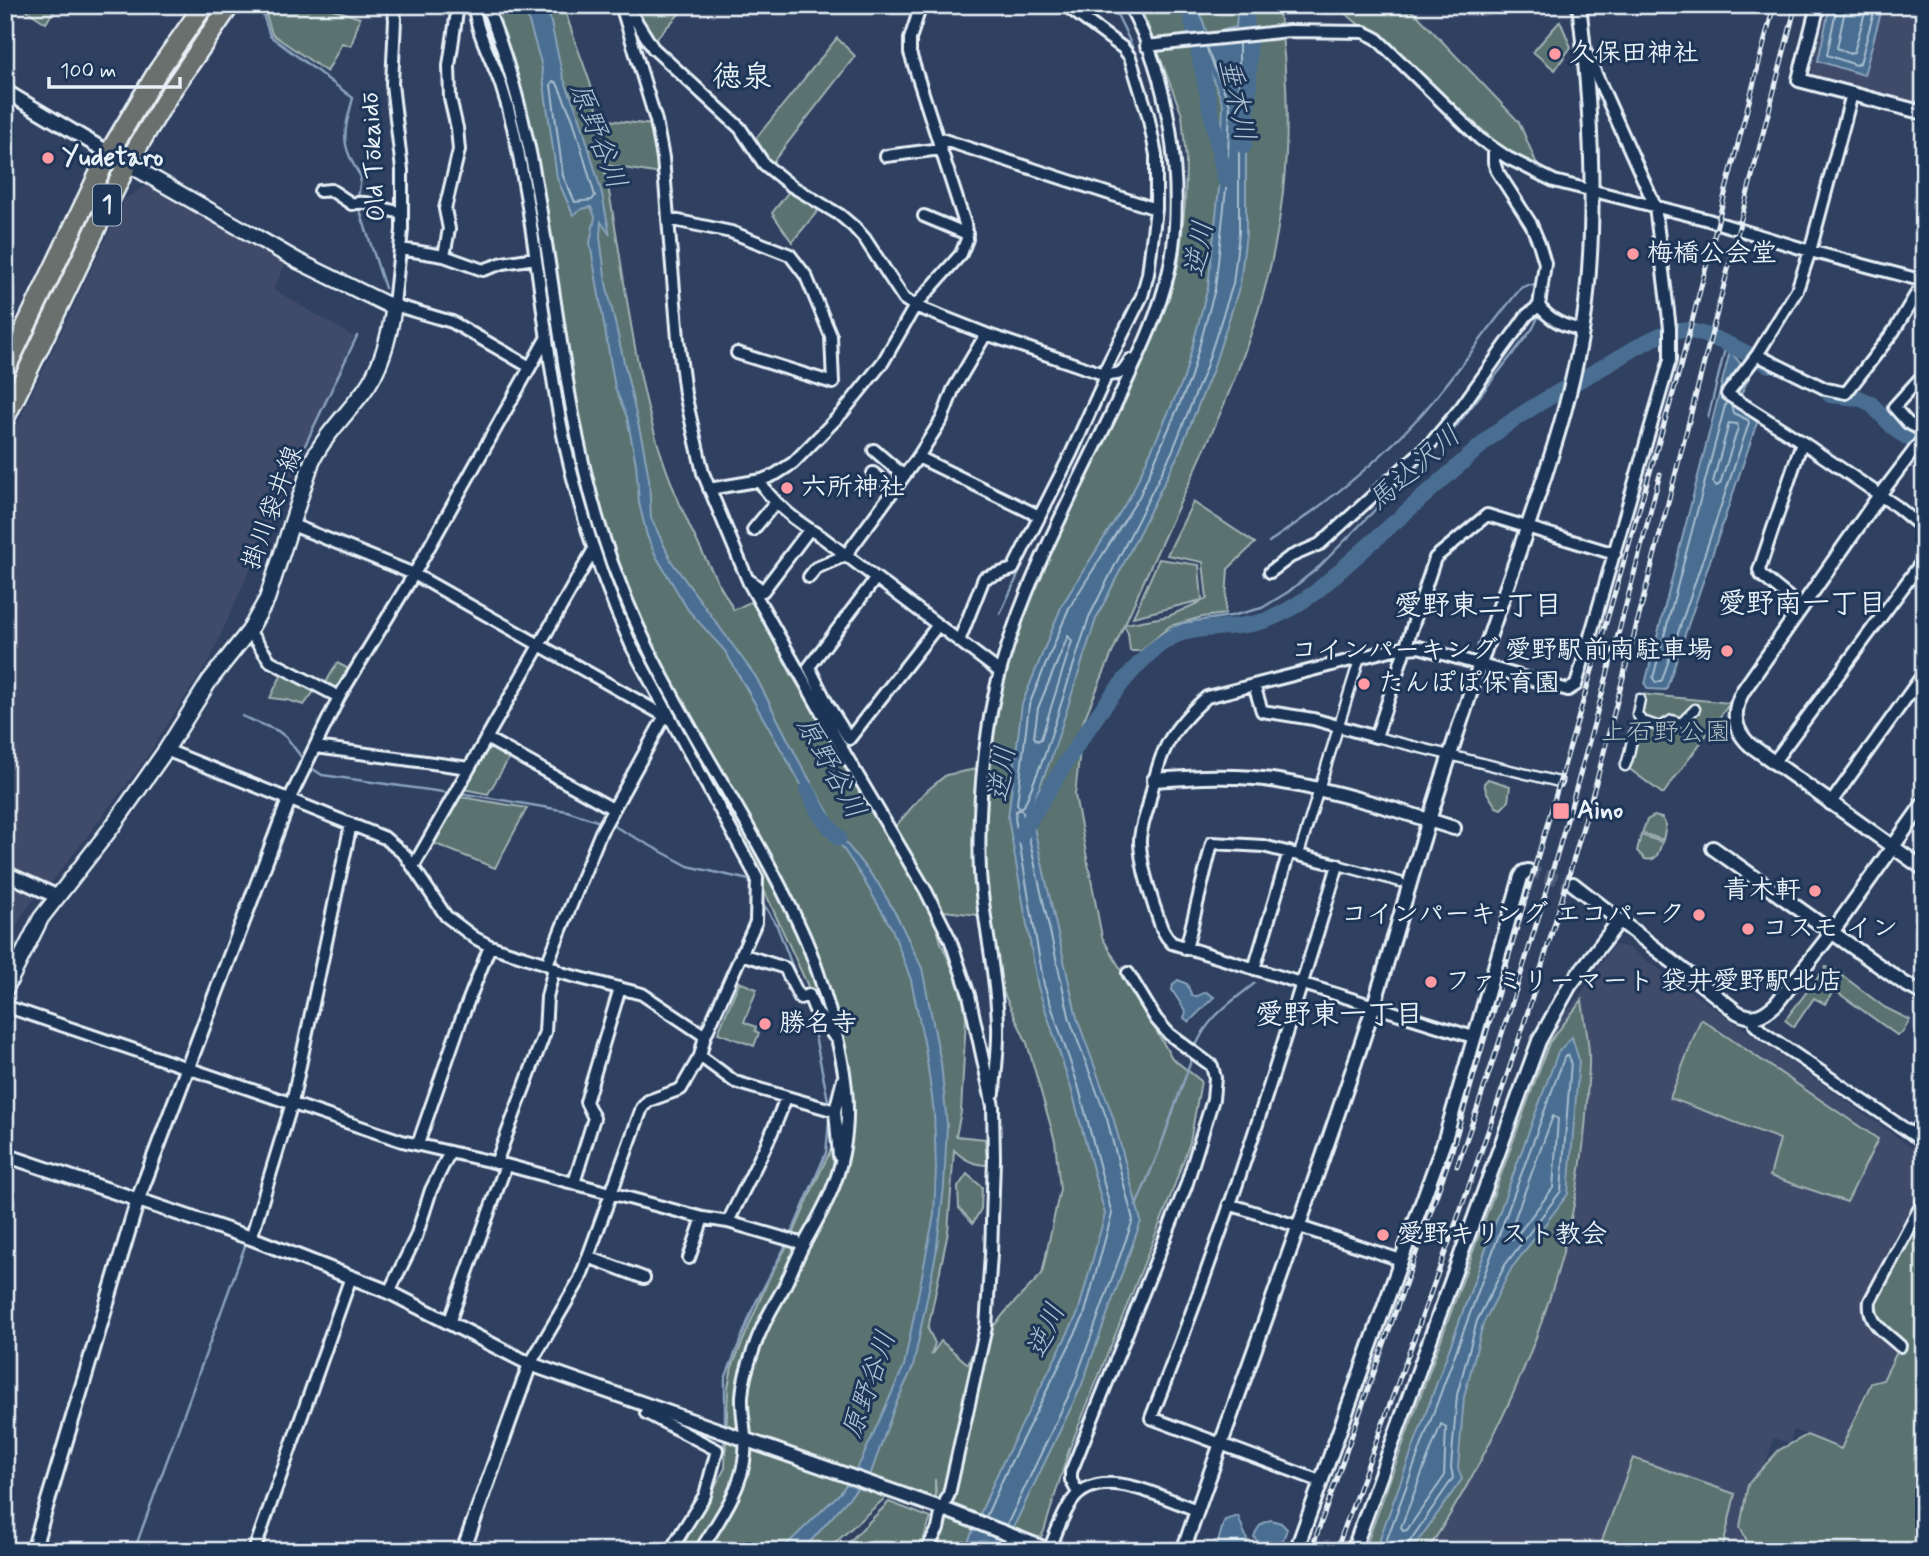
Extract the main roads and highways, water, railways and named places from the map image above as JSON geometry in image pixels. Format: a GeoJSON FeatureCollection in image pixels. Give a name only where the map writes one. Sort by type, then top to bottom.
{"type":"FeatureCollection","features":[{"type":"Feature","properties":{"kind":"highway","name":"1"},"geometry":{"type":"LineString","coordinates":[[5,370],[109,153],[158,71],[204,5]]}},
{"type":"Feature","properties":{"kind":"highway","name":"1"},"geometry":{"type":"LineString","coordinates":[[5,418],[127,164],[171,91],[230,5]]}},
{"type":"Feature","properties":{"kind":"main road"},"geometry":{"type":"LineString","coordinates":[[109,153],[127,164]]}},
{"type":"Feature","properties":{"kind":"main road","name":"掛川袋井線"},"geometry":{"type":"LineString","coordinates":[[5,990],[29,939],[56,896],[112,827],[166,750],[210,680],[249,631],[267,599],[312,461],[319,447],[364,391],[375,372],[391,331],[394,305],[386,304],[298,261],[127,164]]}},
{"type":"Feature","properties":{"kind":"water"},"geometry":{"type":"Polygon","coordinates":[[[524,5],[547,5],[563,77],[580,118],[602,194],[610,235],[601,222],[600,237],[606,283],[643,445],[649,479],[651,518],[672,562],[756,677],[845,842],[878,883],[898,918],[922,968],[941,1063],[947,1125],[944,1187],[936,1254],[913,1367],[895,1406],[871,1473],[802,1551],[780,1551],[841,1492],[861,1461],[904,1366],[934,1215],[934,1112],[925,1047],[911,980],[892,929],[862,877],[803,788],[725,651],[688,610],[647,536],[639,503],[636,464],[627,417],[615,388],[590,243],[595,217],[591,207],[573,215],[557,178],[541,63],[524,5]]]}},
{"type":"Feature","properties":{"kind":"water"},"geometry":{"type":"Polygon","coordinates":[[[1183,5],[1198,5],[1207,34],[1236,27],[1238,5],[1243,5],[1246,20],[1246,233],[1240,285],[1212,372],[1178,455],[1096,619],[1051,759],[1030,810],[1077,1018],[1113,1117],[1141,1221],[1081,1387],[1002,1551],[964,1551],[999,1470],[1078,1313],[1105,1214],[1071,1088],[1038,987],[1008,818],[1022,704],[1062,605],[1132,493],[1184,378],[1208,287],[1220,180],[1223,104],[1183,5]]]}},
{"type":"Feature","properties":{"kind":"water"},"geometry":{"type":"Polygon","coordinates":[[[1830,5],[1883,5],[1864,75],[1818,61],[1830,5]]]}},
{"type":"Feature","properties":{"kind":"water"},"geometry":{"type":"Polygon","coordinates":[[[1730,351],[1746,370],[1749,378],[1737,407],[1759,417],[1666,690],[1648,689],[1645,684],[1730,351]]]}},
{"type":"Feature","properties":{"kind":"water"},"geometry":{"type":"Polygon","coordinates":[[[1178,980],[1187,984],[1192,996],[1206,992],[1214,997],[1189,1022],[1184,1018],[1186,1012],[1172,990],[1173,984],[1178,980]]]}},
{"type":"Feature","properties":{"kind":"water"},"geometry":{"type":"Polygon","coordinates":[[[1572,1037],[1579,1060],[1568,1194],[1511,1269],[1483,1324],[1464,1397],[1458,1468],[1462,1479],[1411,1551],[1380,1551],[1380,1538],[1558,1052],[1572,1037]]]}},
{"type":"Feature","properties":{"kind":"water"},"geometry":{"type":"Polygon","coordinates":[[[1238,1516],[1248,1542],[1244,1551],[1214,1551],[1225,1520],[1238,1516]]]}},
{"type":"Feature","properties":{"kind":"water"},"geometry":{"type":"Polygon","coordinates":[[[1271,1520],[1281,1523],[1287,1529],[1279,1551],[1259,1551],[1262,1547],[1254,1537],[1255,1534],[1262,1524],[1271,1520]]]}},
{"type":"Feature","properties":{"kind":"waterway"},"geometry":{"type":"LineString","coordinates":[[260,5],[270,36],[353,98],[345,139],[349,156],[361,177],[358,198]]}},
{"type":"Feature","properties":{"kind":"waterway"},"geometry":{"type":"LineString","coordinates":[[1112,5],[1136,56],[1152,110]]}},
{"type":"Feature","properties":{"kind":"waterway","name":"垂木川"},"geometry":{"type":"LineString","coordinates":[[1189,5],[1225,180]]}},
{"type":"Feature","properties":{"kind":"waterway","name":"逆川"},"geometry":{"type":"LineString","coordinates":[[1244,5],[1249,40],[1249,90],[1244,146]]}},
{"type":"Feature","properties":{"kind":"waterway"},"geometry":{"type":"LineString","coordinates":[[359,208],[385,288]]}},
{"type":"Feature","properties":{"kind":"waterway"},"geometry":{"type":"LineString","coordinates":[[1154,269],[1161,210]]}},
{"type":"Feature","properties":{"kind":"waterway"},"geometry":{"type":"LineString","coordinates":[[1269,542],[1328,500],[1384,453],[1432,402],[1521,288],[1528,285],[1538,286]]}},
{"type":"Feature","properties":{"kind":"waterway"},"geometry":{"type":"LineString","coordinates":[[1124,680],[1148,649],[1169,630],[1183,623],[1262,608],[1288,592],[1320,566],[1454,429],[1533,328],[1540,313]]}},
{"type":"Feature","properties":{"kind":"waterway","name":"馬込沢川"},"geometry":{"type":"LineString","coordinates":[[1021,835],[1093,721],[1139,664],[1161,644],[1182,633],[1264,621],[1295,606],[1317,591],[1493,435],[1536,405],[1645,343],[1672,331],[1701,334],[1769,365]]}},
{"type":"Feature","properties":{"kind":"waterway"},"geometry":{"type":"LineString","coordinates":[[298,460],[357,336]]}},
{"type":"Feature","properties":{"kind":"waterway"},"geometry":{"type":"LineString","coordinates":[[1708,418],[1726,345],[1717,339]]}},
{"type":"Feature","properties":{"kind":"waterway","name":"馬込沢川"},"geometry":{"type":"LineString","coordinates":[[1830,395],[1859,398],[1870,403],[1896,430],[1913,441]]}},
{"type":"Feature","properties":{"kind":"waterway"},"geometry":{"type":"LineString","coordinates":[[1000,614],[1044,519]]}},
{"type":"Feature","properties":{"kind":"waterway"},"geometry":{"type":"LineString","coordinates":[[242,716],[278,731],[287,738],[305,762]]}},
{"type":"Feature","properties":{"kind":"waterway"},"geometry":{"type":"LineString","coordinates":[[310,767],[322,775],[450,793]]}},
{"type":"Feature","properties":{"kind":"waterway","name":"原野谷川"},"geometry":{"type":"LineString","coordinates":[[807,790],[820,815],[839,838]]}},
{"type":"Feature","properties":{"kind":"waterway"},"geometry":{"type":"LineString","coordinates":[[460,793],[567,811],[603,823]]}},
{"type":"Feature","properties":{"kind":"waterway"},"geometry":{"type":"LineString","coordinates":[[610,824],[688,866],[749,880],[752,885]]}},
{"type":"Feature","properties":{"kind":"waterway"},"geometry":{"type":"LineString","coordinates":[[761,900],[777,926],[800,986]]}},
{"type":"Feature","properties":{"kind":"waterway"},"geometry":{"type":"LineString","coordinates":[[1195,1049],[1199,1038],[1212,1020],[1255,983]]}},
{"type":"Feature","properties":{"kind":"waterway"},"geometry":{"type":"LineString","coordinates":[[810,1012],[829,1105]]}},
{"type":"Feature","properties":{"kind":"waterway"},"geometry":{"type":"LineString","coordinates":[[1136,1206],[1193,1055]]}},
{"type":"Feature","properties":{"kind":"waterway"},"geometry":{"type":"LineString","coordinates":[[790,1237],[826,1153],[830,1111]]}},
{"type":"Feature","properties":{"kind":"waterway"},"geometry":{"type":"LineString","coordinates":[[725,1429],[725,1379],[754,1306],[787,1243]]}},
{"type":"Feature","properties":{"kind":"waterway"},"geometry":{"type":"LineString","coordinates":[[134,1551],[245,1246]]}},
{"type":"Feature","properties":{"kind":"waterway"},"geometry":{"type":"LineString","coordinates":[[678,1551],[715,1483],[725,1436]]}},
{"type":"Feature","properties":{"kind":"tunnel"},"geometry":{"type":"LineString","coordinates":[[1528,871],[1573,884]]}},
{"type":"Feature","properties":{"kind":"railway"},"geometry":{"type":"LineString","coordinates":[[1311,1551],[1450,1157],[1676,383],[1774,5]]}},
{"type":"Feature","properties":{"kind":"railway"},"geometry":{"type":"LineString","coordinates":[[1336,1551],[1477,1163],[1550,938],[1597,779],[1796,5]]}},
{"type":"Feature","properties":{"kind":"railway"},"geometry":{"type":"LineString","coordinates":[[1457,1166],[1487,1081],[1541,909],[1660,474]]}},
{"type":"Feature","properties":{"kind":"place","name":"久保田神社"},"geometry":{"type":"Point","coordinates":[1555,54]}},
{"type":"Feature","properties":{"kind":"place","name":"Yudetaro"},"geometry":{"type":"Point","coordinates":[48,158]}},
{"type":"Feature","properties":{"kind":"place","name":"梅橋公会堂"},"geometry":{"type":"Point","coordinates":[1633,254]}},
{"type":"Feature","properties":{"kind":"place","name":"六所神社"},"geometry":{"type":"Point","coordinates":[787,488]}},
{"type":"Feature","properties":{"kind":"place","name":"コインパーキング 愛野駅前南駐車場"},"geometry":{"type":"Point","coordinates":[1727,651]}},
{"type":"Feature","properties":{"kind":"place","name":"たんぽぽ保育園"},"geometry":{"type":"Point","coordinates":[1364,684]}},
{"type":"Feature","properties":{"kind":"place","name":"Aino"},"geometry":{"type":"Point","coordinates":[1561,811]}},
{"type":"Feature","properties":{"kind":"place","name":"青木軒"},"geometry":{"type":"Point","coordinates":[1815,891]}},
{"type":"Feature","properties":{"kind":"place","name":"コインパーキング エコパーク"},"geometry":{"type":"Point","coordinates":[1699,915]}},
{"type":"Feature","properties":{"kind":"place","name":"コスモ イン"},"geometry":{"type":"Point","coordinates":[1748,929]}},
{"type":"Feature","properties":{"kind":"place","name":"ファミリーマート 袋井愛野駅北店"},"geometry":{"type":"Point","coordinates":[1431,982]}},
{"type":"Feature","properties":{"kind":"place","name":"勝名寺"},"geometry":{"type":"Point","coordinates":[765,1024]}},
{"type":"Feature","properties":{"kind":"place","name":"愛野キリスト教会"},"geometry":{"type":"Point","coordinates":[1383,1235]}},
{"type":"Feature","properties":{"kind":"district","name":"徳泉"},"geometry":{"type":"Point","coordinates":[742,77]}},
{"type":"Feature","properties":{"kind":"district","name":"愛野南一丁目"},"geometry":{"type":"Point","coordinates":[1802,604]}},
{"type":"Feature","properties":{"kind":"district","name":"愛野東二丁目"},"geometry":{"type":"Point","coordinates":[1478,606]}},
{"type":"Feature","properties":{"kind":"district","name":"愛野東一丁目"},"geometry":{"type":"Point","coordinates":[1339,1015]}},
{"type":"Feature","properties":{"kind":"park label","name":"上石野公園"},"geometry":{"type":"Point","coordinates":[1666,733]}}]}
